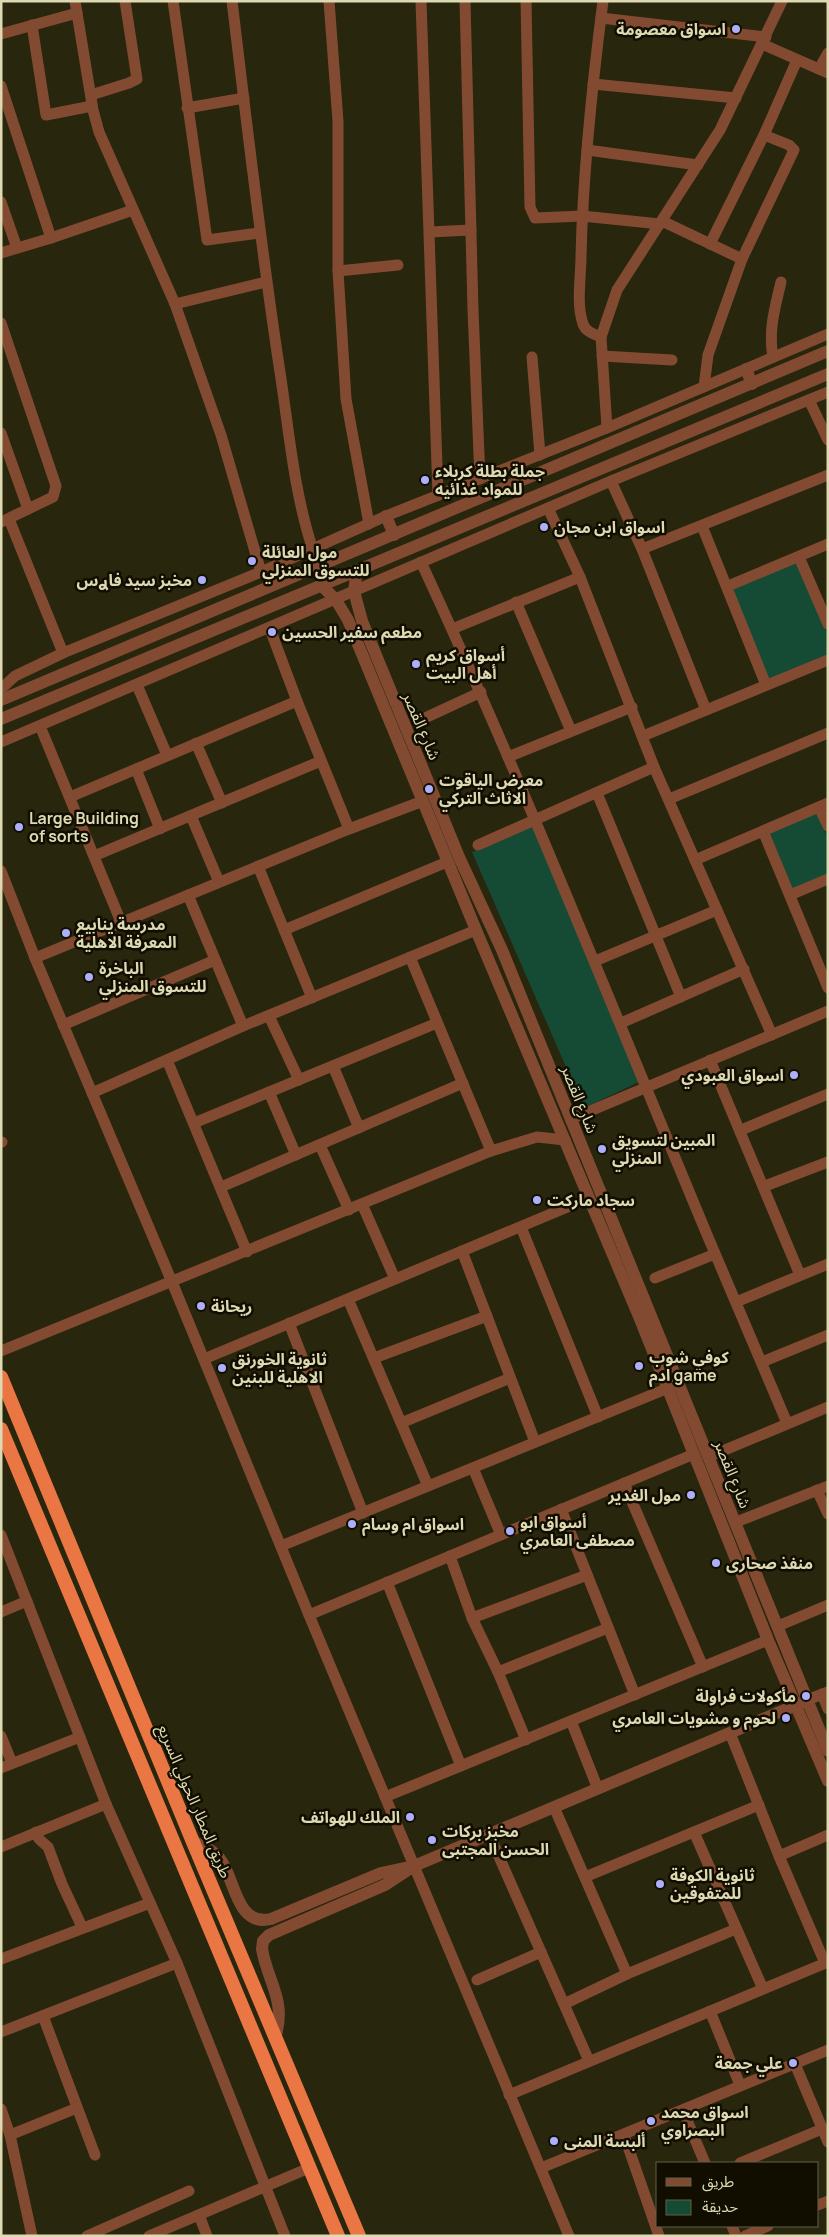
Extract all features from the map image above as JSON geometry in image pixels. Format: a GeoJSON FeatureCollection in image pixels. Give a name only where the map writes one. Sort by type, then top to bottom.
{"type":"FeatureCollection","features":[{"type":"Feature","properties":{"kind":"highway","name":"طريق المطار الحولي السريع"},"geometry":{"type":"LineString","coordinates":[[1,1377],[193,1842],[359,2236]]}},
{"type":"Feature","properties":{"kind":"highway"},"geometry":{"type":"LineString","coordinates":[[1,1429],[338,2236]]}},
{"type":"Feature","properties":{"kind":"street"},"geometry":{"type":"LineString","coordinates":[[75,1],[91,100],[100,132],[175,304],[221,435],[261,572]]}},
{"type":"Feature","properties":{"kind":"street"},"geometry":{"type":"LineString","coordinates":[[32,25],[46,115],[91,100],[137,79],[125,1]]}},
{"type":"Feature","properties":{"kind":"street"},"geometry":{"type":"LineString","coordinates":[[173,1],[207,240],[259,233]]}},
{"type":"Feature","properties":{"kind":"street"},"geometry":{"type":"LineString","coordinates":[[232,1],[266,282],[304,519],[313,550]]}},
{"type":"Feature","properties":{"kind":"street"},"geometry":{"type":"LineString","coordinates":[[329,1],[338,122],[338,270],[346,399],[369,524]]}},
{"type":"Feature","properties":{"kind":"street"},"geometry":{"type":"LineString","coordinates":[[422,1],[438,495]]}},
{"type":"Feature","properties":{"kind":"street"},"geometry":{"type":"LineString","coordinates":[[465,1],[480,480]]}},
{"type":"Feature","properties":{"kind":"street"},"geometry":{"type":"LineString","coordinates":[[526,1],[530,207],[535,218],[582,216],[661,222],[742,259]]}},
{"type":"Feature","properties":{"kind":"street"},"geometry":{"type":"LineString","coordinates":[[601,337],[588,332],[584,325],[580,308],[582,216],[593,84],[603,1]]}},
{"type":"Feature","properties":{"kind":"street"},"geometry":{"type":"LineString","coordinates":[[608,428],[601,337],[617,290],[720,130],[782,1]]}},
{"type":"Feature","properties":{"kind":"street"},"geometry":{"type":"LineString","coordinates":[[1,34],[78,13]]}},
{"type":"Feature","properties":{"kind":"street"},"geometry":{"type":"LineString","coordinates":[[601,18],[764,40],[797,60],[824,71],[828,53]]}},
{"type":"Feature","properties":{"kind":"street"},"geometry":{"type":"LineString","coordinates":[[710,244],[764,135],[797,60]]}},
{"type":"Feature","properties":{"kind":"street"},"geometry":{"type":"LineString","coordinates":[[593,84],[736,98]]}},
{"type":"Feature","properties":{"kind":"street"},"geometry":{"type":"LineString","coordinates":[[1,86],[51,238]]}},
{"type":"Feature","properties":{"kind":"street"},"geometry":{"type":"LineString","coordinates":[[187,108],[244,98]]}},
{"type":"Feature","properties":{"kind":"street"},"geometry":{"type":"LineString","coordinates":[[704,387],[708,355],[742,259],[794,150],[789,145],[764,135]]}},
{"type":"Feature","properties":{"kind":"street"},"geometry":{"type":"LineString","coordinates":[[587,150],[698,165]]}},
{"type":"Feature","properties":{"kind":"street"},"geometry":{"type":"LineString","coordinates":[[1,202],[17,248]]}},
{"type":"Feature","properties":{"kind":"street"},"geometry":{"type":"LineString","coordinates":[[1,253],[133,210]]}},
{"type":"Feature","properties":{"kind":"street"},"geometry":{"type":"LineString","coordinates":[[430,232],[471,230]]}},
{"type":"Feature","properties":{"kind":"street"},"geometry":{"type":"LineString","coordinates":[[338,270],[398,264]]}},
{"type":"Feature","properties":{"kind":"street"},"geometry":{"type":"LineString","coordinates":[[175,304],[266,282]]}},
{"type":"Feature","properties":{"kind":"street"},"geometry":{"type":"LineString","coordinates":[[773,357],[770,342],[771,325],[781,282]]}},
{"type":"Feature","properties":{"kind":"street"},"geometry":{"type":"LineString","coordinates":[[1,322],[56,486],[56,493],[53,497],[5,520],[63,653]]}},
{"type":"Feature","properties":{"kind":"street"},"geometry":{"type":"LineString","coordinates":[[1,688],[15,676],[63,653],[313,550],[386,516],[608,428],[828,334]]}},
{"type":"Feature","properties":{"kind":"street"},"geometry":{"type":"LineString","coordinates":[[1,700],[828,351]]}},
{"type":"Feature","properties":{"kind":"street"},"geometry":{"type":"LineString","coordinates":[[602,356],[672,360]]}},
{"type":"Feature","properties":{"kind":"street"},"geometry":{"type":"LineString","coordinates":[[532,357],[540,455]]}},
{"type":"Feature","properties":{"kind":"street"},"geometry":{"type":"LineString","coordinates":[[746,369],[752,384]]}},
{"type":"Feature","properties":{"kind":"street"},"geometry":{"type":"LineString","coordinates":[[1,719],[828,374]]}},
{"type":"Feature","properties":{"kind":"street"},"geometry":{"type":"LineString","coordinates":[[1,742],[336,600],[611,480],[828,392]]}},
{"type":"Feature","properties":{"kind":"street"},"geometry":{"type":"LineString","coordinates":[[809,400],[828,440]]}},
{"type":"Feature","properties":{"kind":"street"},"geometry":{"type":"LineString","coordinates":[[703,405],[701,410],[702,417],[711,423]]}},
{"type":"Feature","properties":{"kind":"street"},"geometry":{"type":"LineString","coordinates":[[668,419],[676,424],[678,429],[676,437]]}},
{"type":"Feature","properties":{"kind":"street"},"geometry":{"type":"LineString","coordinates":[[1,433],[28,509]]}},
{"type":"Feature","properties":{"kind":"street"},"geometry":{"type":"LineString","coordinates":[[642,549],[828,475]]}},
{"type":"Feature","properties":{"kind":"street"},"geometry":{"type":"LineString","coordinates":[[611,480],[642,549],[706,710]]}},
{"type":"Feature","properties":{"kind":"street"},"geometry":{"type":"LineString","coordinates":[[482,497],[480,501],[481,509],[489,514]]}},
{"type":"Feature","properties":{"kind":"street"},"geometry":{"type":"LineString","coordinates":[[548,508],[580,577],[654,767],[772,1035]]}},
{"type":"Feature","properties":{"kind":"street"},"geometry":{"type":"LineString","coordinates":[[452,510],[460,515],[461,522],[459,527]]}},
{"type":"Feature","properties":{"kind":"street"},"geometry":{"type":"LineString","coordinates":[[386,516],[394,535]]}},
{"type":"Feature","properties":{"kind":"street"},"geometry":{"type":"LineString","coordinates":[[702,526],[728,586],[766,685]]}},
{"type":"Feature","properties":{"kind":"street"},"geometry":{"type":"LineString","coordinates":[[728,586],[828,544]]}},
{"type":"Feature","properties":{"kind":"street"},"geometry":{"type":"LineString","coordinates":[[800,557],[828,624]]}},
{"type":"Feature","properties":{"kind":"street"},"geometry":{"type":"LineString","coordinates":[[421,562],[481,692],[787,1423]]}},
{"type":"Feature","properties":{"kind":"street","name":"شارع القصر"},"geometry":{"type":"LineString","coordinates":[[357,570],[354,591],[362,621],[456,848],[499,943],[571,1119],[659,1351],[736,1522],[828,1750]]}},
{"type":"Feature","properties":{"kind":"street"},"geometry":{"type":"LineString","coordinates":[[452,628],[580,577]]}},
{"type":"Feature","properties":{"kind":"street"},"geometry":{"type":"LineString","coordinates":[[322,586],[336,600],[348,620],[447,862],[565,1140],[645,1317]]}},
{"type":"Feature","properties":{"kind":"street"},"geometry":{"type":"LineString","coordinates":[[516,602],[570,731]]}},
{"type":"Feature","properties":{"kind":"street"},"geometry":{"type":"LineString","coordinates":[[270,628],[297,701],[349,829]]}},
{"type":"Feature","properties":{"kind":"street"},"geometry":{"type":"LineString","coordinates":[[102,657],[102,669],[111,674]]}},
{"type":"Feature","properties":{"kind":"street"},"geometry":{"type":"LineString","coordinates":[[643,736],[828,660]]}},
{"type":"Feature","properties":{"kind":"street"},"geometry":{"type":"LineString","coordinates":[[68,672],[77,677],[78,688]]}},
{"type":"Feature","properties":{"kind":"street"},"geometry":{"type":"LineString","coordinates":[[137,685],[168,755]]}},
{"type":"Feature","properties":{"kind":"street"},"geometry":{"type":"LineString","coordinates":[[427,717],[481,692]]}},
{"type":"Feature","properties":{"kind":"street"},"geometry":{"type":"LineString","coordinates":[[70,797],[297,701]]}},
{"type":"Feature","properties":{"kind":"street"},"geometry":{"type":"LineString","coordinates":[[508,757],[632,707]]}},
{"type":"Feature","properties":{"kind":"street"},"geometry":{"type":"LineString","coordinates":[[40,726],[122,922]]}},
{"type":"Feature","properties":{"kind":"street"},"geometry":{"type":"LineString","coordinates":[[669,799],[828,733]]}},
{"type":"Feature","properties":{"kind":"street"},"geometry":{"type":"LineString","coordinates":[[196,743],[222,803]]}},
{"type":"Feature","properties":{"kind":"street"},"geometry":{"type":"LineString","coordinates":[[94,856],[321,761]]}},
{"type":"Feature","properties":{"kind":"street"},"geometry":{"type":"LineString","coordinates":[[478,845],[654,767]]}},
{"type":"Feature","properties":{"kind":"street"},"geometry":{"type":"LineString","coordinates":[[136,769],[160,828]]}},
{"type":"Feature","properties":{"kind":"street"},"geometry":{"type":"LineString","coordinates":[[597,793],[681,997]]}},
{"type":"Feature","properties":{"kind":"street"},"geometry":{"type":"LineString","coordinates":[[34,958],[349,829],[423,801]]}},
{"type":"Feature","properties":{"kind":"street"},"geometry":{"type":"LineString","coordinates":[[696,860],[823,805],[828,826]]}},
{"type":"Feature","properties":{"kind":"street"},"geometry":{"type":"LineString","coordinates":[[191,816],[219,882]]}},
{"type":"Feature","properties":{"kind":"street"},"geometry":{"type":"LineString","coordinates":[[763,831],[828,988]]}},
{"type":"Feature","properties":{"kind":"street"},"geometry":{"type":"LineString","coordinates":[[284,930],[447,862]]}},
{"type":"Feature","properties":{"kind":"street"},"geometry":{"type":"LineString","coordinates":[[258,866],[312,998]]}},
{"type":"Feature","properties":{"kind":"street"},"geometry":{"type":"LineString","coordinates":[[1,871],[34,958],[172,1282],[569,2236]]}},
{"type":"Feature","properties":{"kind":"street"},"geometry":{"type":"LineString","coordinates":[[790,895],[828,879]]}},
{"type":"Feature","properties":{"kind":"street"},"geometry":{"type":"LineString","coordinates":[[188,895],[243,1026]]}},
{"type":"Feature","properties":{"kind":"street"},"geometry":{"type":"LineString","coordinates":[[595,961],[717,910]]}},
{"type":"Feature","properties":{"kind":"street"},"geometry":{"type":"LineString","coordinates":[[92,1092],[243,1026],[476,930]]}},
{"type":"Feature","properties":{"kind":"street"},"geometry":{"type":"LineString","coordinates":[[484,948],[492,949],[499,943]]}},
{"type":"Feature","properties":{"kind":"street"},"geometry":{"type":"LineString","coordinates":[[410,957],[491,1151]]}},
{"type":"Feature","properties":{"kind":"street"},"geometry":{"type":"LineString","coordinates":[[63,1026],[215,960]]}},
{"type":"Feature","properties":{"kind":"street"},"geometry":{"type":"LineString","coordinates":[[491,966],[497,960],[506,961]]}},
{"type":"Feature","properties":{"kind":"street"},"geometry":{"type":"LineString","coordinates":[[620,1023],[744,969]]}},
{"type":"Feature","properties":{"kind":"street"},"geometry":{"type":"LineString","coordinates":[[571,1119],[828,1011]]}},
{"type":"Feature","properties":{"kind":"street"},"geometry":{"type":"LineString","coordinates":[[269,1016],[298,1080]]}},
{"type":"Feature","properties":{"kind":"street"},"geometry":{"type":"LineString","coordinates":[[194,1123],[438,1023]]}},
{"type":"Feature","properties":{"kind":"street"},"geometry":{"type":"LineString","coordinates":[[168,1060],[247,1252]]}},
{"type":"Feature","properties":{"kind":"street"},"geometry":{"type":"LineString","coordinates":[[710,1060],[765,1186],[800,1275]]}},
{"type":"Feature","properties":{"kind":"street"},"geometry":{"type":"LineString","coordinates":[[333,1066],[359,1128]]}},
{"type":"Feature","properties":{"kind":"street"},"geometry":{"type":"LineString","coordinates":[[220,1187],[463,1083]]}},
{"type":"Feature","properties":{"kind":"street"},"geometry":{"type":"LineString","coordinates":[[269,1092],[296,1155]]}},
{"type":"Feature","properties":{"kind":"street"},"geometry":{"type":"LineString","coordinates":[[741,1130],[828,1094]]}},
{"type":"Feature","properties":{"kind":"street"},"geometry":{"type":"LineString","coordinates":[[1,1351],[491,1151],[537,1136],[565,1140]]}},
{"type":"Feature","properties":{"kind":"street"},"geometry":{"type":"LineString","coordinates":[[320,1145],[349,1210]]}},
{"type":"Feature","properties":{"kind":"street"},"geometry":{"type":"LineString","coordinates":[[765,1186],[828,1162]]}},
{"type":"Feature","properties":{"kind":"street"},"geometry":{"type":"LineString","coordinates":[[204,1359],[590,1198]]}},
{"type":"Feature","properties":{"kind":"street"},"geometry":{"type":"LineString","coordinates":[[362,1204],[395,1279]]}},
{"type":"Feature","properties":{"kind":"street"},"geometry":{"type":"LineString","coordinates":[[521,1227],[598,1417]]}},
{"type":"Feature","properties":{"kind":"street"},"geometry":{"type":"LineString","coordinates":[[462,1251],[535,1442]]}},
{"type":"Feature","properties":{"kind":"street"},"geometry":{"type":"LineString","coordinates":[[655,1278],[715,1254]]}},
{"type":"Feature","properties":{"kind":"street"},"geometry":{"type":"LineString","coordinates":[[736,1302],[828,1264]]}},
{"type":"Feature","properties":{"kind":"street"},"geometry":{"type":"LineString","coordinates":[[348,1298],[428,1486]]}},
{"type":"Feature","properties":{"kind":"street"},"geometry":{"type":"LineString","coordinates":[[374,1358],[486,1316]]}},
{"type":"Feature","properties":{"kind":"street"},"geometry":{"type":"LineString","coordinates":[[289,1323],[363,1513]]}},
{"type":"Feature","properties":{"kind":"street"},"geometry":{"type":"LineString","coordinates":[[762,1362],[828,1335]]}},
{"type":"Feature","properties":{"kind":"street"},"geometry":{"type":"LineString","coordinates":[[659,1351],[666,1389],[768,1640],[828,1781]]}},
{"type":"Feature","properties":{"kind":"street"},"geometry":{"type":"LineString","coordinates":[[401,1423],[510,1378]]}},
{"type":"Feature","properties":{"kind":"street"},"geometry":{"type":"LineString","coordinates":[[281,1546],[666,1389]]}},
{"type":"Feature","properties":{"kind":"street"},"geometry":{"type":"LineString","coordinates":[[708,1457],[828,1407]]}},
{"type":"Feature","properties":{"kind":"street"},"geometry":{"type":"LineString","coordinates":[[309,1615],[694,1454]]}},
{"type":"Feature","properties":{"kind":"street"},"geometry":{"type":"LineString","coordinates":[[473,1468],[501,1534]]}},
{"type":"Feature","properties":{"kind":"street"},"geometry":{"type":"LineString","coordinates":[[624,1483],[703,1667]]}},
{"type":"Feature","properties":{"kind":"street"},"geometry":{"type":"LineString","coordinates":[[736,1522],[822,1488],[828,1514]]}},
{"type":"Feature","properties":{"kind":"street"},"geometry":{"type":"LineString","coordinates":[[561,1509],[635,1695]]}},
{"type":"Feature","properties":{"kind":"street"},"geometry":{"type":"LineString","coordinates":[[2,1538],[106,1804],[177,1963],[285,2236]]}},
{"type":"Feature","properties":{"kind":"street"},"geometry":{"type":"LineString","coordinates":[[450,1556],[472,1618],[498,1672],[526,1740]]}},
{"type":"Feature","properties":{"kind":"street"},"geometry":{"type":"LineString","coordinates":[[472,1618],[587,1575]]}},
{"type":"Feature","properties":{"kind":"street"},"geometry":{"type":"LineString","coordinates":[[387,1582],[461,1766]]}},
{"type":"Feature","properties":{"kind":"street"},"geometry":{"type":"LineString","coordinates":[[1,1612],[27,1601]]}},
{"type":"Feature","properties":{"kind":"street"},"geometry":{"type":"LineString","coordinates":[[778,1626],[828,1605]]}},
{"type":"Feature","properties":{"kind":"street"},"geometry":{"type":"LineString","coordinates":[[498,1672],[608,1628]]}},
{"type":"Feature","properties":{"kind":"street"},"geometry":{"type":"LineString","coordinates":[[385,1797],[768,1640]]}},
{"type":"Feature","properties":{"kind":"street"},"geometry":{"type":"LineString","coordinates":[[275,2038],[280,2022],[280,2006],[262,1945],[272,1933],[385,1885],[414,1866],[825,1693],[828,1709]]}},
{"type":"Feature","properties":{"kind":"street"},"geometry":{"type":"LineString","coordinates":[[571,1721],[598,1789]]}},
{"type":"Feature","properties":{"kind":"street"},"geometry":{"type":"LineString","coordinates":[[509,2095],[826,1963],[779,1856],[730,1733]]}},
{"type":"Feature","properties":{"kind":"street"},"geometry":{"type":"LineString","coordinates":[[1,1736],[7,1765],[80,1737]]}},
{"type":"Feature","properties":{"kind":"street"},"geometry":{"type":"LineString","coordinates":[[1,1847],[106,1804]]}},
{"type":"Feature","properties":{"kind":"street"},"geometry":{"type":"LineString","coordinates":[[585,1877],[759,1805]]}},
{"type":"Feature","properties":{"kind":"street"},"geometry":{"type":"LineString","coordinates":[[554,1807],[627,1974]]}},
{"type":"Feature","properties":{"kind":"street"},"geometry":{"type":"LineString","coordinates":[[36,1832],[39,1839],[48,1847],[62,1884],[82,1927]]}},
{"type":"Feature","properties":{"kind":"street"},"geometry":{"type":"LineString","coordinates":[[694,1832],[762,1989]]}},
{"type":"Feature","properties":{"kind":"street"},"geometry":{"type":"LineString","coordinates":[[489,1834],[589,2061]]}},
{"type":"Feature","properties":{"kind":"street"},"geometry":{"type":"LineString","coordinates":[[779,1856],[828,1836]]}},
{"type":"Feature","properties":{"kind":"street"},"geometry":{"type":"LineString","coordinates":[[193,1842],[206,1847],[218,1856],[226,1869],[244,1912],[252,1918],[261,1920],[271,1919],[381,1873],[414,1866]]}},
{"type":"Feature","properties":{"kind":"street"},"geometry":{"type":"LineString","coordinates":[[3,1954],[150,1903]]}},
{"type":"Feature","properties":{"kind":"street"},"geometry":{"type":"LineString","coordinates":[[564,2004],[627,1974],[736,1929]]}},
{"type":"Feature","properties":{"kind":"street"},"geometry":{"type":"LineString","coordinates":[[477,1980],[541,1952]]}},
{"type":"Feature","properties":{"kind":"street"},"geometry":{"type":"LineString","coordinates":[[1,2032],[177,1963]]}},
{"type":"Feature","properties":{"kind":"street"},"geometry":{"type":"LineString","coordinates":[[710,2011],[740,2085]]}},
{"type":"Feature","properties":{"kind":"street"},"geometry":{"type":"LineString","coordinates":[[43,2016],[95,2155]]}},
{"type":"Feature","properties":{"kind":"street"},"geometry":{"type":"LineString","coordinates":[[541,2168],[828,2050]]}},
{"type":"Feature","properties":{"kind":"street"},"geometry":{"type":"LineString","coordinates":[[795,2064],[828,2142]]}},
{"type":"Feature","properties":{"kind":"street"},"geometry":{"type":"LineString","coordinates":[[10,2134],[77,2108]]}},
{"type":"Feature","properties":{"kind":"street"},"geometry":{"type":"LineString","coordinates":[[1,2109],[10,2134],[32,2236]]}},
{"type":"Feature","properties":{"kind":"street"},"geometry":{"type":"LineString","coordinates":[[682,2110],[705,2162]]}},
{"type":"Feature","properties":{"kind":"street"},"geometry":{"type":"LineString","coordinates":[[742,2162],[822,2129]]}},
{"type":"Feature","properties":{"kind":"street"},"geometry":{"type":"LineString","coordinates":[[624,2135],[659,2236]]}},
{"type":"Feature","properties":{"kind":"street"},"geometry":{"type":"LineString","coordinates":[[149,2236],[309,2168]]}},
{"type":"Feature","properties":{"kind":"street"},"geometry":{"type":"LineString","coordinates":[[87,2236],[189,2191]]}},
{"type":"Feature","properties":{"kind":"street"},"geometry":{"type":"LineString","coordinates":[[199,2215],[207,2236]]}},
{"type":"Feature","properties":{"kind":"street"},"geometry":{"type":"LineString","coordinates":[[745,2236],[766,2227]]}},
{"type":"Feature","properties":{"kind":"green space"},"geometry":{"type":"Polygon","coordinates":[[[798,561],[828,629],[828,657],[768,682],[733,589],[798,561]]]}},
{"type":"Feature","properties":{"kind":"green space"},"geometry":{"type":"Polygon","coordinates":[[[816,812],[828,837],[828,874],[792,889],[769,833],[816,812]]]}},
{"type":"Feature","properties":{"kind":"green space"},"geometry":{"type":"Polygon","coordinates":[[[533,825],[639,1082],[584,1108],[472,852],[533,825]]]}},
{"type":"Feature","properties":{"kind":"place","name":"اسواق معصومة"},"geometry":{"type":"Point","coordinates":[736,29]}},
{"type":"Feature","properties":{"kind":"place","name":"جملة بطلة كربلاء للمواد غذائيه"},"geometry":{"type":"Point","coordinates":[425,480]}},
{"type":"Feature","properties":{"kind":"place","name":"اسواق ابن مجان"},"geometry":{"type":"Point","coordinates":[544,527]}},
{"type":"Feature","properties":{"kind":"place","name":"مول العائلة للتسوق المنزلي"},"geometry":{"type":"Point","coordinates":[252,561]}},
{"type":"Feature","properties":{"kind":"place","name":"مخبز سيد فاࢪس"},"geometry":{"type":"Point","coordinates":[202,580]}},
{"type":"Feature","properties":{"kind":"place","name":"مطعم سفير الحسين"},"geometry":{"type":"Point","coordinates":[272,632]}},
{"type":"Feature","properties":{"kind":"place","name":"أسواق كريم أهل البيت"},"geometry":{"type":"Point","coordinates":[416,664]}},
{"type":"Feature","properties":{"kind":"place","name":"معرض الياقوت الاثاث التركي"},"geometry":{"type":"Point","coordinates":[429,789]}},
{"type":"Feature","properties":{"kind":"place","name":"Large Building of sorts"},"geometry":{"type":"Point","coordinates":[19,827]}},
{"type":"Feature","properties":{"kind":"place","name":"مدرسة ينابيع المعرفة الاهلية"},"geometry":{"type":"Point","coordinates":[66,933]}},
{"type":"Feature","properties":{"kind":"place","name":"الباخرة للتسوق المنزلي"},"geometry":{"type":"Point","coordinates":[89,977]}},
{"type":"Feature","properties":{"kind":"place","name":"اسواق العبودي"},"geometry":{"type":"Point","coordinates":[794,1075]}},
{"type":"Feature","properties":{"kind":"place","name":"المبين لتسويق المنزلي"},"geometry":{"type":"Point","coordinates":[602,1149]}},
{"type":"Feature","properties":{"kind":"place","name":"سجاد ماركت"},"geometry":{"type":"Point","coordinates":[537,1200]}},
{"type":"Feature","properties":{"kind":"place","name":"ريحانة"},"geometry":{"type":"Point","coordinates":[201,1306]}},
{"type":"Feature","properties":{"kind":"place","name":"كوفي شوب ادم game"},"geometry":{"type":"Point","coordinates":[639,1366]}},
{"type":"Feature","properties":{"kind":"place","name":"ثانوية الخورنق الاهلية للبنين"},"geometry":{"type":"Point","coordinates":[222,1368]}},
{"type":"Feature","properties":{"kind":"place","name":"مول الغدير"},"geometry":{"type":"Point","coordinates":[691,1495]}},
{"type":"Feature","properties":{"kind":"place","name":"اسواق ام وسام"},"geometry":{"type":"Point","coordinates":[352,1524]}},
{"type":"Feature","properties":{"kind":"place","name":"أسواق ابو مصطفى العامري"},"geometry":{"type":"Point","coordinates":[510,1531]}},
{"type":"Feature","properties":{"kind":"place","name":"منفذ صحارى"},"geometry":{"type":"Point","coordinates":[716,1563]}},
{"type":"Feature","properties":{"kind":"place","name":"مأكولات فراولة"},"geometry":{"type":"Point","coordinates":[806,1696]}},
{"type":"Feature","properties":{"kind":"place","name":"لحوم و مشويات العامري"},"geometry":{"type":"Point","coordinates":[786,1718]}},
{"type":"Feature","properties":{"kind":"place","name":"الملك للهواتف"},"geometry":{"type":"Point","coordinates":[410,1817]}},
{"type":"Feature","properties":{"kind":"place","name":"مخبز بركات الحسن المجتبى"},"geometry":{"type":"Point","coordinates":[432,1840]}},
{"type":"Feature","properties":{"kind":"place","name":"ثانوية الكوفة للمتفوقين"},"geometry":{"type":"Point","coordinates":[660,1884]}},
{"type":"Feature","properties":{"kind":"place","name":"علي جمعة"},"geometry":{"type":"Point","coordinates":[793,2063]}},
{"type":"Feature","properties":{"kind":"place","name":"اسواق محمد البصراوي"},"geometry":{"type":"Point","coordinates":[651,2121]}},
{"type":"Feature","properties":{"kind":"place","name":"ألبسة المنى"},"geometry":{"type":"Point","coordinates":[554,2141]}}]}
